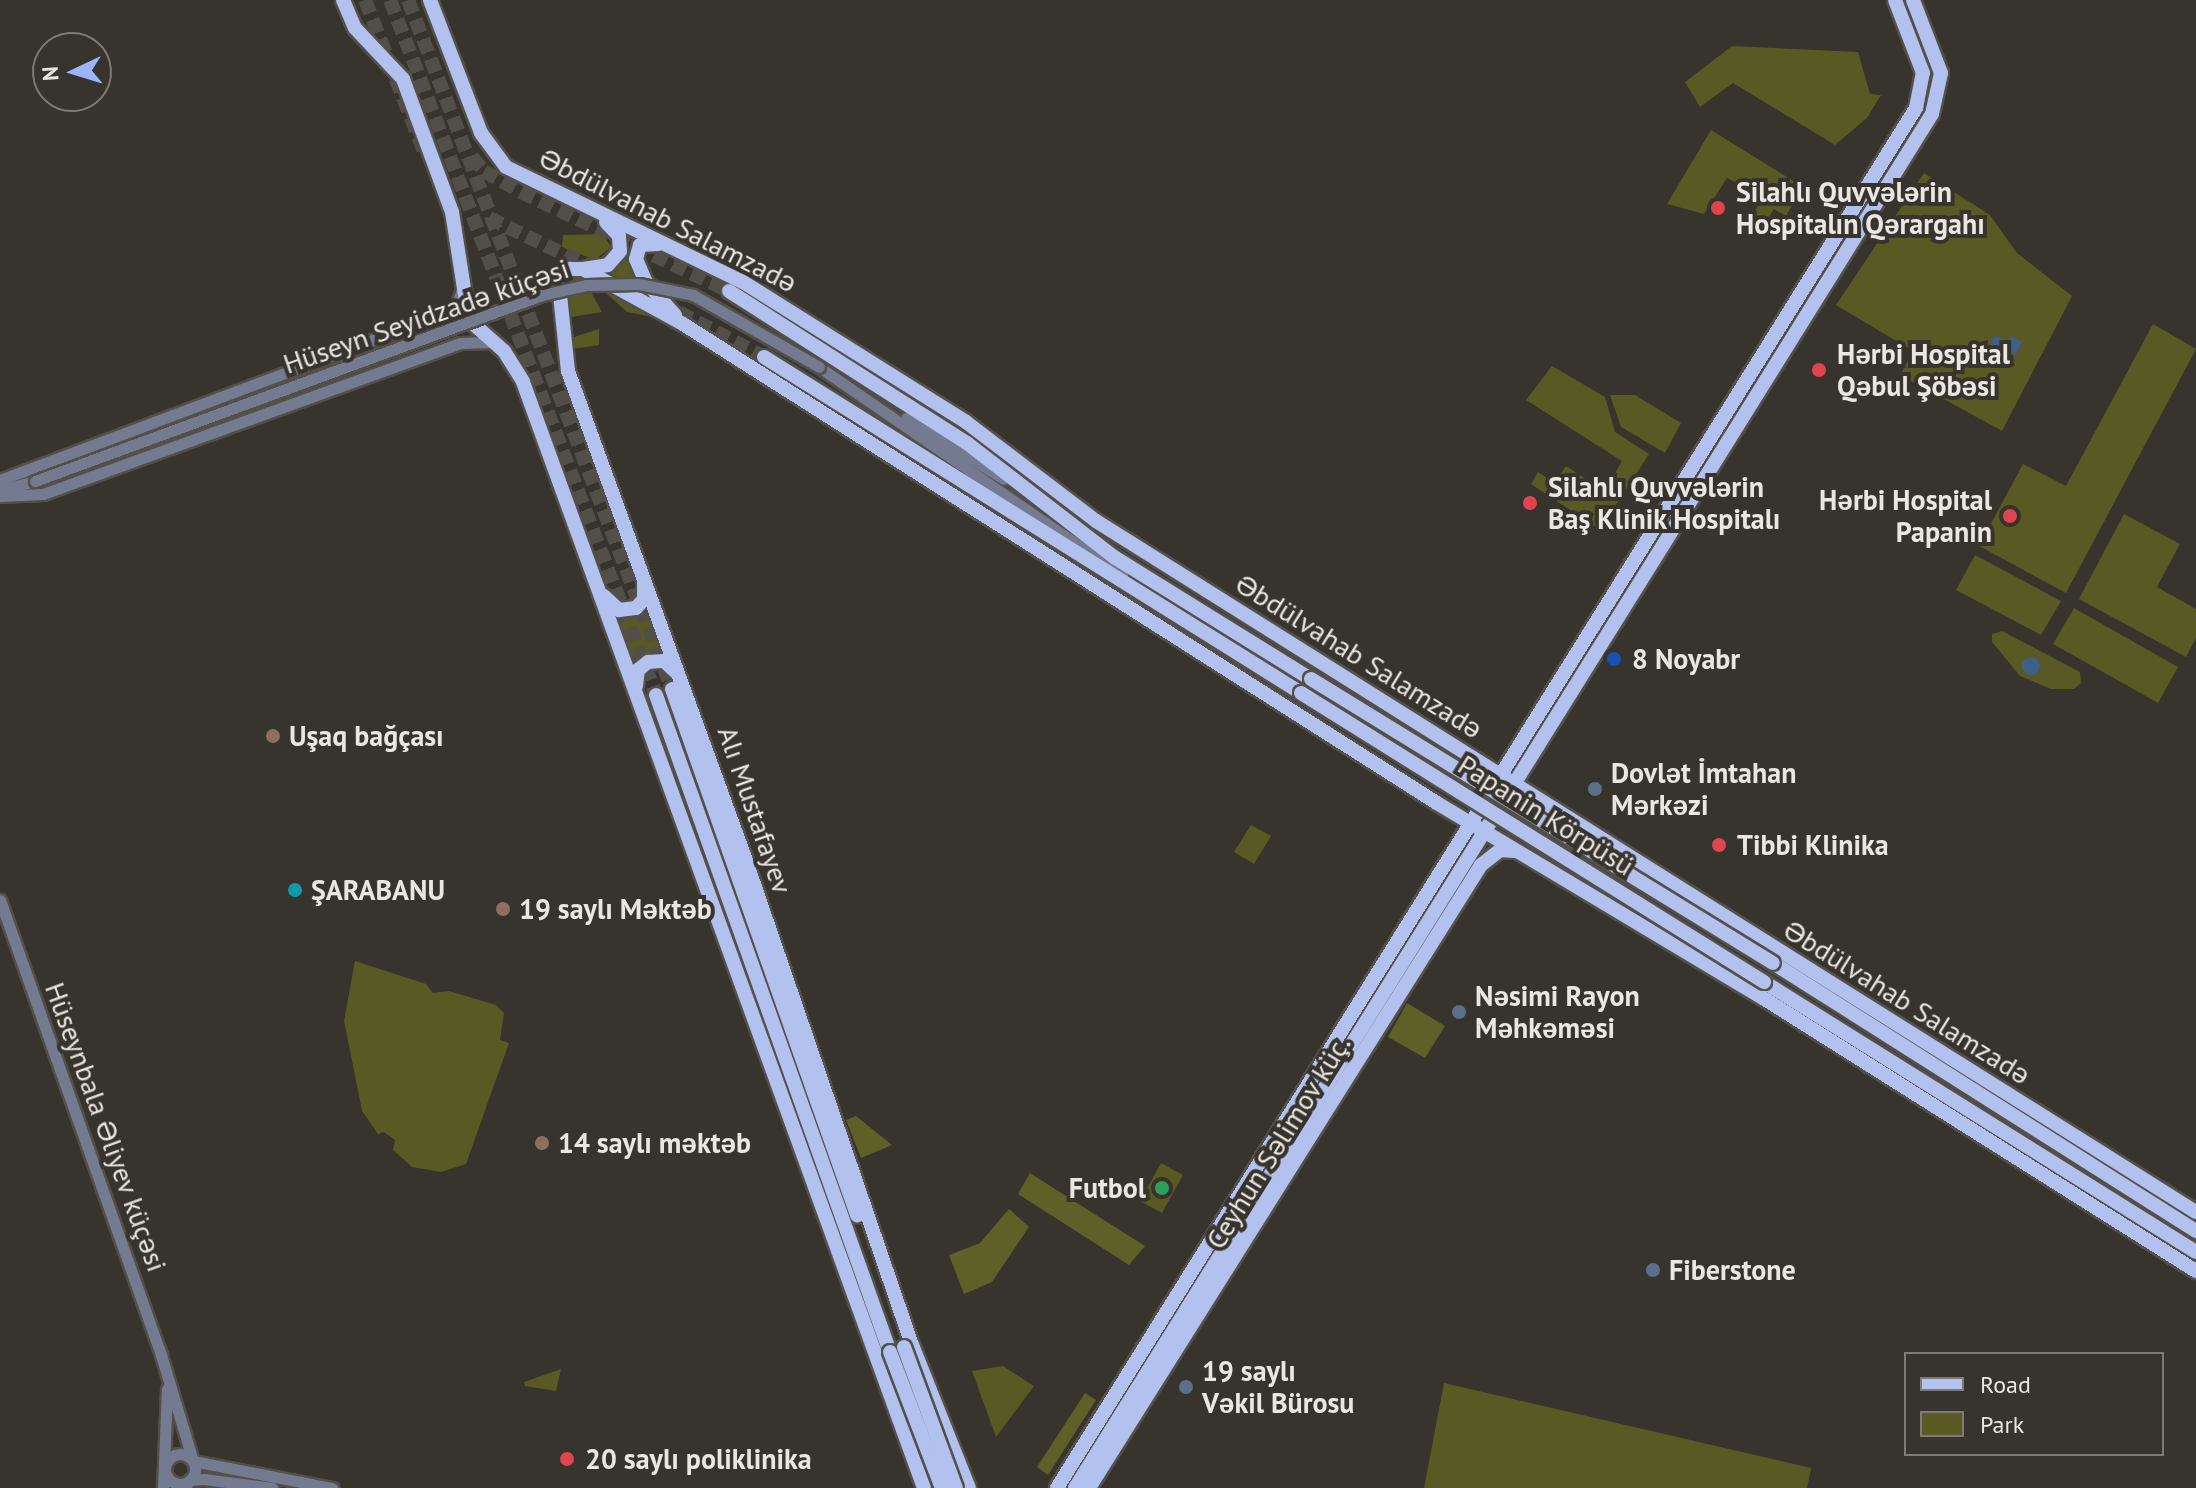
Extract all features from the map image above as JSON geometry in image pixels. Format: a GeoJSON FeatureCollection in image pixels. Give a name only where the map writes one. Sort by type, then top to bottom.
{"type":"FeatureCollection","features":[{"type":"Feature","properties":{"kind":"main road"},"geometry":{"type":"LineString","coordinates":[[343,0],[355,28],[403,79],[445,191],[469,320],[495,343],[523,382],[924,1488]]}},
{"type":"Feature","properties":{"kind":"main road","name":"Əbdülvahab Salamzadə"},"geometry":{"type":"LineString","coordinates":[[430,0],[492,153],[506,167],[599,216],[743,282],[1002,448],[1096,521],[2196,1212]]}},
{"type":"Feature","properties":{"kind":"main road"},"geometry":{"type":"LineString","coordinates":[[1499,775],[1916,108],[1923,73],[1895,0]]}},
{"type":"Feature","properties":{"kind":"main road"},"geometry":{"type":"LineString","coordinates":[[1514,785],[1936,107],[1941,73],[1913,0]]}},
{"type":"Feature","properties":{"kind":"main road"},"geometry":{"type":"LineString","coordinates":[[1891,146],[1907,155]]}},
{"type":"Feature","properties":{"kind":"main road"},"geometry":{"type":"LineString","coordinates":[[583,269],[608,265],[620,251],[617,232],[599,216]]}},
{"type":"Feature","properties":{"kind":"main road"},"geometry":{"type":"LineString","coordinates":[[662,244],[640,245],[637,264],[654,294],[683,324]]}},
{"type":"Feature","properties":{"kind":"main road"},"geometry":{"type":"LineString","coordinates":[[583,269],[683,324],[1437,803],[1817,1032],[2196,1271]]}},
{"type":"Feature","properties":{"kind":"main road","name":"Alı Mustafayev"},"geometry":{"type":"LineString","coordinates":[[583,269],[566,270],[560,280],[565,359],[969,1488]]}},
{"type":"Feature","properties":{"kind":"main road","name":"Əbdülvahab Salamzadə"},"geometry":{"type":"LineString","coordinates":[[729,291],[1004,469],[1114,557],[1311,679]]}},
{"type":"Feature","properties":{"kind":"main road"},"geometry":{"type":"LineString","coordinates":[[764,357],[1142,594],[1190,646]]}},
{"type":"Feature","properties":{"kind":"main road"},"geometry":{"type":"LineString","coordinates":[[1002,448],[1076,525]]}},
{"type":"Feature","properties":{"kind":"main road"},"geometry":{"type":"LineString","coordinates":[[1004,469],[1096,521]]}},
{"type":"Feature","properties":{"kind":"main road"},"geometry":{"type":"LineString","coordinates":[[600,589],[619,610],[636,608],[644,599],[642,571]]}},
{"type":"Feature","properties":{"kind":"main road","name":"Papanin Körpüsü"},"geometry":{"type":"LineString","coordinates":[[1142,594],[1800,1005]]}},
{"type":"Feature","properties":{"kind":"main road"},"geometry":{"type":"LineString","coordinates":[[636,691],[638,670],[648,662],[664,661],[679,675]]}},
{"type":"Feature","properties":{"kind":"main road","name":"Papanin Körpüsü"},"geometry":{"type":"LineString","coordinates":[[1311,679],[1773,963]]}},
{"type":"Feature","properties":{"kind":"main road","name":"Alı Mustafayev"},"geometry":{"type":"LineString","coordinates":[[672,689],[897,1350]]}},
{"type":"Feature","properties":{"kind":"main road","name":"Alı Mustafayev"},"geometry":{"type":"LineString","coordinates":[[656,695],[897,1350]]}},
{"type":"Feature","properties":{"kind":"main road"},"geometry":{"type":"LineString","coordinates":[[1437,803],[1460,802],[1476,776],[1468,756]]}},
{"type":"Feature","properties":{"kind":"main road","name":"Ceyhun Səlimov küç."},"geometry":{"type":"LineString","coordinates":[[1057,1488],[1499,775]]}},
{"type":"Feature","properties":{"kind":"main road","name":"Ceyhun Səlimov küç."},"geometry":{"type":"LineString","coordinates":[[1075,1488],[1514,785]]}},
{"type":"Feature","properties":{"kind":"main road"},"geometry":{"type":"LineString","coordinates":[[1525,856],[1514,840],[1517,829],[1531,809],[1551,808]]}},
{"type":"Feature","properties":{"kind":"main road","name":"Ceyhun Səlimov küç."},"geometry":{"type":"LineString","coordinates":[[1089,1488],[1487,858],[1500,850],[1525,856]]}},
{"type":"Feature","properties":{"kind":"main road"},"geometry":{"type":"LineString","coordinates":[[1422,931],[1449,918],[1449,887]]}},
{"type":"Feature","properties":{"kind":"main road","name":"Əbdülvahab Salamzadə"},"geometry":{"type":"LineString","coordinates":[[1773,963],[2196,1231]]}},
{"type":"Feature","properties":{"kind":"main road"},"geometry":{"type":"LineString","coordinates":[[1811,987],[1841,991]]}},
{"type":"Feature","properties":{"kind":"main road"},"geometry":{"type":"LineString","coordinates":[[1800,1005],[1817,1032]]}},
{"type":"Feature","properties":{"kind":"main road"},"geometry":{"type":"LineString","coordinates":[[1800,1005],[2196,1252]]}},
{"type":"Feature","properties":{"kind":"main road"},"geometry":{"type":"LineString","coordinates":[[1902,1030],[1916,1053]]}},
{"type":"Feature","properties":{"kind":"main road"},"geometry":{"type":"LineString","coordinates":[[1877,1069],[1908,1072]]}},
{"type":"Feature","properties":{"kind":"main road"},"geometry":{"type":"LineString","coordinates":[[1301,1156],[1314,1108]]}},
{"type":"Feature","properties":{"kind":"main road"},"geometry":{"type":"LineString","coordinates":[[897,1350],[941,1488]]}},
{"type":"Feature","properties":{"kind":"main road"},"geometry":{"type":"LineString","coordinates":[[897,1350],[956,1488]]}},
{"type":"Feature","properties":{"kind":"main road"},"geometry":{"type":"LineString","coordinates":[[913,1459],[928,1472],[947,1466],[950,1442]]}},
{"type":"Feature","properties":{"kind":"street"},"geometry":{"type":"LineString","coordinates":[[0,480],[328,359],[430,318],[459,304],[462,277]]}},
{"type":"Feature","properties":{"kind":"street","name":"Hüseyn Seyidzadə küçəsi"},"geometry":{"type":"LineString","coordinates":[[0,493],[542,295],[586,285],[639,284],[693,295],[877,403]]}},
{"type":"Feature","properties":{"kind":"street"},"geometry":{"type":"LineString","coordinates":[[425,356],[418,328],[430,318]]}},
{"type":"Feature","properties":{"kind":"street"},"geometry":{"type":"LineString","coordinates":[[0,493],[43,494],[473,339],[495,343]]}},
{"type":"Feature","properties":{"kind":"street"},"geometry":{"type":"LineString","coordinates":[[328,359],[346,356],[355,366],[352,381],[339,387]]}},
{"type":"Feature","properties":{"kind":"street"},"geometry":{"type":"LineString","coordinates":[[877,403],[1102,557],[1142,594]]}},
{"type":"Feature","properties":{"kind":"street"},"geometry":{"type":"LineString","coordinates":[[877,403],[937,436],[1114,557]]}},
{"type":"Feature","properties":{"kind":"street","name":"Hüseynbala Əliyev küçəsi"},"geometry":{"type":"LineString","coordinates":[[0,900],[166,1371],[193,1461]]}},
{"type":"Feature","properties":{"kind":"street"},"geometry":{"type":"LineString","coordinates":[[163,1488],[166,1465],[166,1371]]}},
{"type":"Feature","properties":{"kind":"street"},"geometry":{"type":"LineString","coordinates":[[166,1465],[180,1454],[193,1461],[332,1488]]}},
{"type":"Feature","properties":{"kind":"street"},"geometry":{"type":"LineString","coordinates":[[187,1484],[193,1461]]}},
{"type":"Feature","properties":{"kind":"street"},"geometry":{"type":"LineString","coordinates":[[166,1465],[172,1482],[272,1488]]}},
{"type":"Feature","properties":{"kind":"green space"},"geometry":{"type":"Polygon","coordinates":[[[1732,46],[1858,52],[1870,94],[1881,95],[1867,118],[1835,145],[1733,83],[1700,107],[1685,82],[1732,46]]]}},
{"type":"Feature","properties":{"kind":"green space"},"geometry":{"type":"Polygon","coordinates":[[[1711,130],[1803,187],[1786,216],[1774,209],[1760,232],[1748,224],[1763,196],[1727,178],[1704,214],[1667,204],[1711,130]]]}},
{"type":"Feature","properties":{"kind":"green space"},"geometry":{"type":"Polygon","coordinates":[[[1924,173],[1990,215],[2017,253],[2072,296],[2002,431],[1900,375],[1913,351],[1836,305],[1924,173]]]}},
{"type":"Feature","properties":{"kind":"green space"},"geometry":{"type":"Polygon","coordinates":[[[603,234],[611,247],[595,260],[562,247],[563,235],[603,234]]]}},
{"type":"Feature","properties":{"kind":"green space"},"geometry":{"type":"Polygon","coordinates":[[[626,259],[646,296],[603,275],[626,259]]]}},
{"type":"Feature","properties":{"kind":"green space"},"geometry":{"type":"Polygon","coordinates":[[[580,274],[602,312],[571,317],[566,281],[580,274]]]}},
{"type":"Feature","properties":{"kind":"green space"},"geometry":{"type":"Polygon","coordinates":[[[606,293],[615,293],[658,318],[627,312],[606,293]]]}},
{"type":"Feature","properties":{"kind":"green space"},"geometry":{"type":"Polygon","coordinates":[[[2153,324],[2196,349],[2066,593],[1979,546],[2023,464],[2066,486],[2153,324]]]}},
{"type":"Feature","properties":{"kind":"green space"},"geometry":{"type":"Polygon","coordinates":[[[599,329],[599,345],[573,349],[574,337],[599,329]]]}},
{"type":"Feature","properties":{"kind":"green space"},"geometry":{"type":"Polygon","coordinates":[[[1552,366],[1605,397],[1615,432],[1649,454],[1600,530],[1531,484],[1538,472],[1554,483],[1566,466],[1605,491],[1622,461],[1526,400],[1552,366]]]}},
{"type":"Feature","properties":{"kind":"green space"},"geometry":{"type":"Polygon","coordinates":[[[1610,395],[1635,395],[1681,423],[1665,453],[1621,427],[1610,395]]]}},
{"type":"Feature","properties":{"kind":"green space"},"geometry":{"type":"Polygon","coordinates":[[[2124,514],[2180,544],[2157,587],[2196,609],[2196,638],[2186,657],[2079,599],[2124,514]]]}},
{"type":"Feature","properties":{"kind":"green space"},"geometry":{"type":"Polygon","coordinates":[[[1975,555],[2061,601],[2041,635],[1956,590],[1975,555]]]}},
{"type":"Feature","properties":{"kind":"green space"},"geometry":{"type":"Polygon","coordinates":[[[2074,608],[2178,667],[2158,703],[2053,644],[2074,608]]]}},
{"type":"Feature","properties":{"kind":"green space"},"geometry":{"type":"Polygon","coordinates":[[[648,611],[663,651],[633,663],[617,623],[648,611]]]}},
{"type":"Feature","properties":{"kind":"green space"},"geometry":{"type":"Polygon","coordinates":[[[2002,631],[2080,672],[2081,683],[2074,689],[2051,689],[2020,676],[1992,642],[1992,634],[2002,631]]]}},
{"type":"Feature","properties":{"kind":"green space"},"geometry":{"type":"Polygon","coordinates":[[[1251,825],[1271,836],[1254,864],[1234,852],[1251,825]]]}},
{"type":"Feature","properties":{"kind":"green space"},"geometry":{"type":"Polygon","coordinates":[[[355,961],[426,984],[433,993],[449,991],[496,1005],[504,1013],[500,1040],[509,1043],[466,1164],[441,1172],[412,1167],[393,1150],[395,1140],[384,1132],[378,1134],[362,1111],[344,1021],[355,961]]]}},
{"type":"Feature","properties":{"kind":"green space","name":"Futbol"},"geometry":{"type":"Polygon","coordinates":[[[1161,1163],[1183,1175],[1162,1213],[1140,1201],[1161,1163]]]}},
{"type":"Feature","properties":{"kind":"green space"},"geometry":{"type":"Polygon","coordinates":[[[1003,1366],[1034,1386],[996,1437],[972,1371],[1003,1366]]]}},
{"type":"Feature","properties":{"kind":"green space"},"geometry":{"type":"Polygon","coordinates":[[[561,1369],[556,1391],[525,1386],[524,1382],[561,1369]]]}},
{"type":"Feature","properties":{"kind":"green space"},"geometry":{"type":"Polygon","coordinates":[[[1444,1383],[1811,1468],[1807,1488],[1424,1488],[1444,1383]]]}},
{"type":"Feature","properties":{"kind":"shaded area"},"geometry":{"type":"Polygon","coordinates":[[[1407,1003],[1445,1026],[1425,1058],[1388,1037],[1407,1003]]]}},
{"type":"Feature","properties":{"kind":"shaded area"},"geometry":{"type":"Polygon","coordinates":[[[856,1116],[892,1145],[861,1158],[846,1120],[856,1116]]]}},
{"type":"Feature","properties":{"kind":"shaded area"},"geometry":{"type":"Polygon","coordinates":[[[1030,1173],[1145,1246],[1129,1265],[1018,1194],[1030,1173]]]}},
{"type":"Feature","properties":{"kind":"shaded area"},"geometry":{"type":"Polygon","coordinates":[[[1009,1209],[1029,1227],[992,1282],[964,1294],[949,1255],[980,1243],[1009,1209]]]}},
{"type":"Feature","properties":{"kind":"shaded area"},"geometry":{"type":"Polygon","coordinates":[[[1085,1393],[1096,1400],[1048,1475],[1037,1467],[1085,1393]]]}},
{"type":"Feature","properties":{"kind":"water"},"geometry":{"type":"Polygon","coordinates":[[[1995,335],[2007,342],[2011,336],[2022,342],[2016,354],[2009,350],[2006,356],[1989,347],[1995,335]]]}},
{"type":"Feature","properties":{"kind":"water"},"geometry":{"type":"Polygon","coordinates":[[[2031,657],[2040,666],[2031,675],[2022,666],[2031,657]]]}},
{"type":"Feature","properties":{"kind":"tunnel"},"geometry":{"type":"LineString","coordinates":[[365,0],[425,154]]}},
{"type":"Feature","properties":{"kind":"tunnel"},"geometry":{"type":"LineString","coordinates":[[390,0],[656,695]]}},
{"type":"Feature","properties":{"kind":"tunnel"},"geometry":{"type":"LineString","coordinates":[[408,0],[672,689]]}},
{"type":"Feature","properties":{"kind":"tunnel"},"geometry":{"type":"LineString","coordinates":[[472,157],[484,171],[521,192],[729,291]]}},
{"type":"Feature","properties":{"kind":"tunnel"},"geometry":{"type":"LineString","coordinates":[[489,218],[597,270]]}},
{"type":"Feature","properties":{"kind":"tunnel"},"geometry":{"type":"LineString","coordinates":[[623,283],[764,357]]}},
{"type":"Feature","properties":{"kind":"place","name":"Silahlı Quvvələrin Hospitalın Qərargahı"},"geometry":{"type":"Point","coordinates":[1718,208]}},
{"type":"Feature","properties":{"kind":"place","name":"Hərbi Hospital Qəbul Şöbəsi"},"geometry":{"type":"Point","coordinates":[1819,370]}},
{"type":"Feature","properties":{"kind":"place","name":"Silahlı Quvvələrin Baş Klinik Hospitalı"},"geometry":{"type":"Point","coordinates":[1530,503]}},
{"type":"Feature","properties":{"kind":"place","name":"Hərbi Hospital Papanin"},"geometry":{"type":"Point","coordinates":[2010,516]}},
{"type":"Feature","properties":{"kind":"place","name":"8 Noyabr"},"geometry":{"type":"Point","coordinates":[1614,659]}},
{"type":"Feature","properties":{"kind":"place","name":"Uşaq bağçası"},"geometry":{"type":"Point","coordinates":[273,736]}},
{"type":"Feature","properties":{"kind":"place","name":"Dovlət İmtahan Mərkəzi"},"geometry":{"type":"Point","coordinates":[1595,789]}},
{"type":"Feature","properties":{"kind":"place","name":"Tibbi Klinika"},"geometry":{"type":"Point","coordinates":[1719,845]}},
{"type":"Feature","properties":{"kind":"place","name":"ŞARABANU"},"geometry":{"type":"Point","coordinates":[295,890]}},
{"type":"Feature","properties":{"kind":"place","name":"19 saylı Məktəb"},"geometry":{"type":"Point","coordinates":[503,909]}},
{"type":"Feature","properties":{"kind":"place","name":"Nəsimi Rayon Məhkəməsi"},"geometry":{"type":"Point","coordinates":[1459,1012]}},
{"type":"Feature","properties":{"kind":"place","name":"14 saylı məktəb"},"geometry":{"type":"Point","coordinates":[542,1143]}},
{"type":"Feature","properties":{"kind":"place","name":"Futbol"},"geometry":{"type":"Point","coordinates":[1162,1188]}},
{"type":"Feature","properties":{"kind":"place","name":"Fiberstone"},"geometry":{"type":"Point","coordinates":[1653,1270]}},
{"type":"Feature","properties":{"kind":"place","name":"19 saylı Vəkil Bürosu"},"geometry":{"type":"Point","coordinates":[1186,1387]}},
{"type":"Feature","properties":{"kind":"place","name":"20 saylı poliklinika"},"geometry":{"type":"Point","coordinates":[567,1459]}}]}
